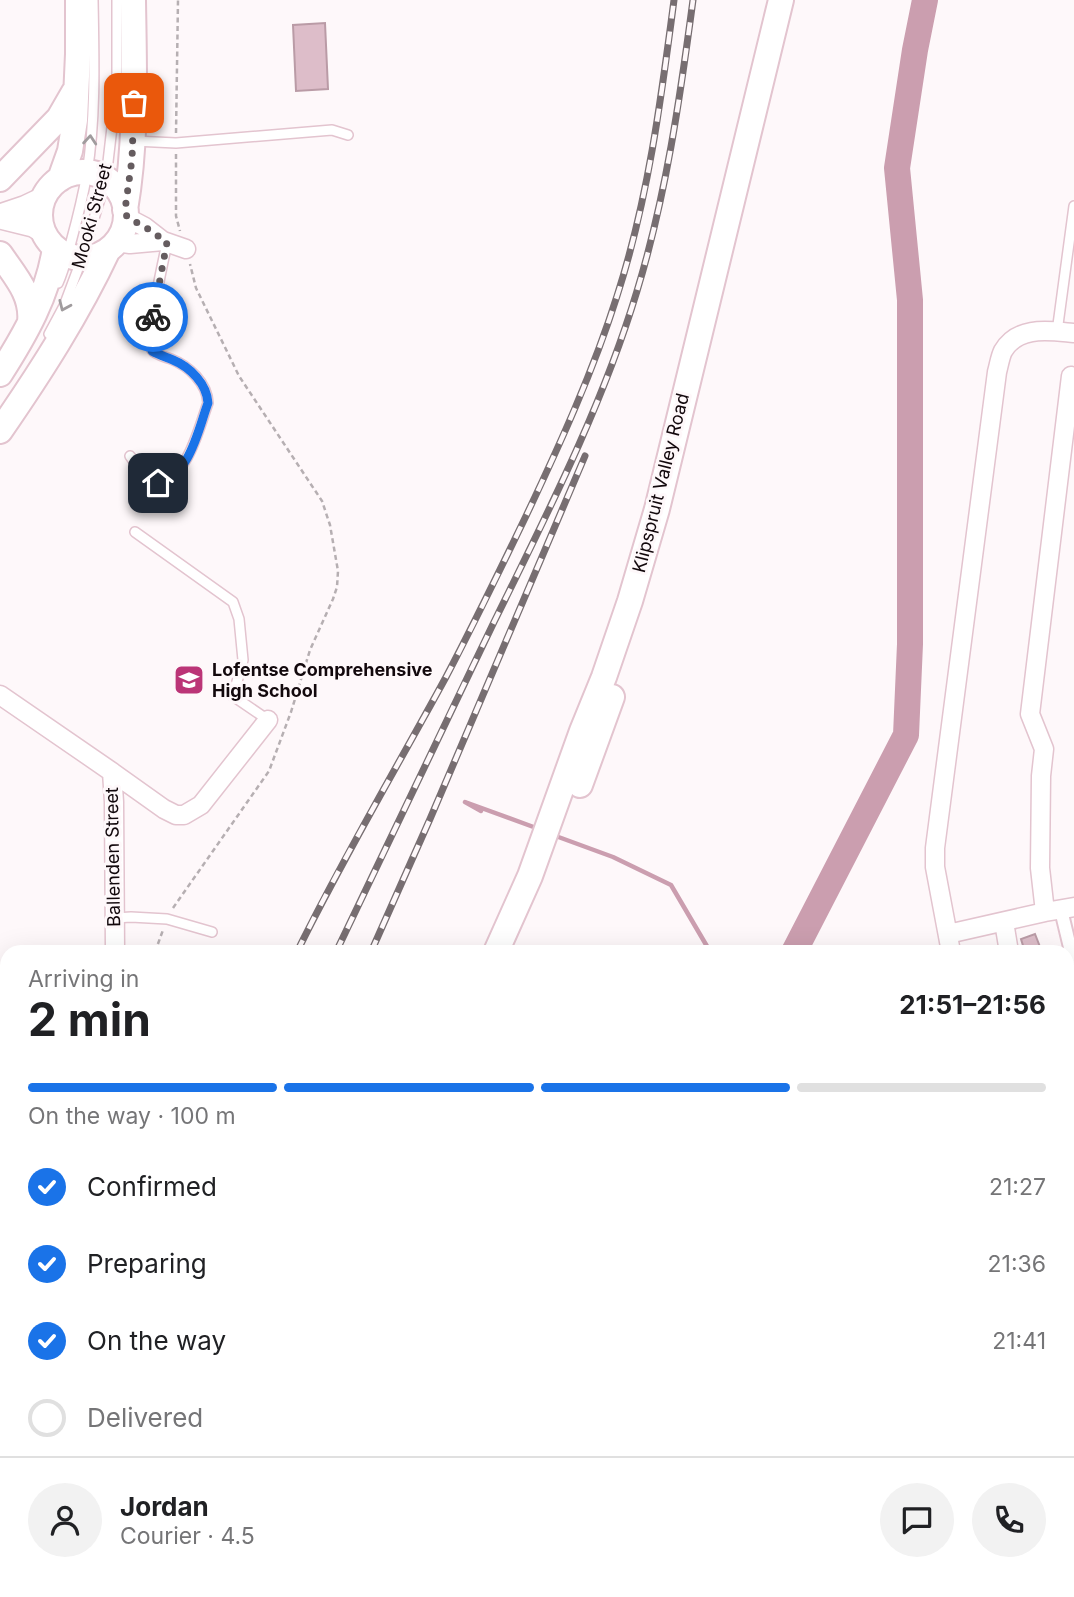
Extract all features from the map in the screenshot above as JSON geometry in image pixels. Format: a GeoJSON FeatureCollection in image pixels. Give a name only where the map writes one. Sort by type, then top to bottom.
{"type":"FeatureCollection","features":[{"type":"Feature","properties":{"kind":"main road"},"geometry":{"type":"LineString","coordinates":[[60,179],[75,120],[78,0]]}},
{"type":"Feature","properties":{"kind":"main road","name":"Mooki Street"},"geometry":{"type":"LineString","coordinates":[[126,214],[133,141],[134,0]]}},
{"type":"Feature","properties":{"kind":"main road","name":"Klipspruit Valley Road"},"geometry":{"type":"LineString","coordinates":[[568,796],[582,731],[630,601],[653,522],[781,0]]}},
{"type":"Feature","properties":{"kind":"main road","name":"Klipspruit Valley Road"},"geometry":{"type":"LineString","coordinates":[[514,945],[536,878],[568,796],[628,655],[665,538],[796,0]]}},
{"type":"Feature","properties":{"kind":"main road"},"geometry":{"type":"LineString","coordinates":[[0,179],[59,118],[77,86]]}},
{"type":"Feature","properties":{"kind":"main road"},"geometry":{"type":"LineString","coordinates":[[68,175],[96,176],[119,193],[126,214],[122,232],[112,246],[92,257],[62,249],[40,221],[43,198],[60,179],[68,175]]}},
{"type":"Feature","properties":{"kind":"main road","name":"Mooki Street"},"geometry":{"type":"LineString","coordinates":[[0,431],[90,290],[112,246]]}},
{"type":"Feature","properties":{"kind":"main road","name":"Mooki Street"},"geometry":{"type":"LineString","coordinates":[[0,374],[38,331],[46,287],[52,267],[62,249]]}},
{"type":"Feature","properties":{"kind":"main road"},"geometry":{"type":"LineString","coordinates":[[0,254],[28,297],[38,331]]}},
{"type":"Feature","properties":{"kind":"main road","name":"Klipspruit Valley Road"},"geometry":{"type":"LineString","coordinates":[[500,945],[536,878]]}},
{"type":"Feature","properties":{"kind":"street"},"geometry":{"type":"LineString","coordinates":[[0,216],[43,198]]}},
{"type":"Feature","properties":{"kind":"street"},"geometry":{"type":"LineString","coordinates":[[126,214],[165,241],[186,249]]}},
{"type":"Feature","properties":{"kind":"street"},"geometry":{"type":"LineString","coordinates":[[0,216],[33,226],[62,249]]}},
{"type":"Feature","properties":{"kind":"street"},"geometry":{"type":"LineString","coordinates":[[112,246],[165,241]]}},
{"type":"Feature","properties":{"kind":"street"},"geometry":{"type":"LineString","coordinates":[[950,945],[934,848],[997,372],[1002,353],[1017,337],[1033,331],[1065,333]]}},
{"type":"Feature","properties":{"kind":"street"},"geometry":{"type":"LineString","coordinates":[[1069,945],[1060,910],[1040,868],[1044,749],[1030,714],[1071,376]]}},
{"type":"Feature","properties":{"kind":"street","name":"Ballenden Street"},"geometry":{"type":"LineString","coordinates":[[0,695],[112,772],[115,945]]}},
{"type":"Feature","properties":{"kind":"street"},"geometry":{"type":"LineString","coordinates":[[112,772],[164,809],[176,815],[184,815],[201,805],[268,720]]}},
{"type":"Feature","properties":{"kind":"street"},"geometry":{"type":"LineString","coordinates":[[948,934],[1060,910]]}},
{"type":"Feature","properties":{"kind":"street"},"geometry":{"type":"LineString","coordinates":[[1004,922],[1008,945]]}},
{"type":"Feature","properties":{"kind":"lane","name":"Mooki Street"},"geometry":{"type":"LineString","coordinates":[[62,249],[96,176],[91,125],[93,0]]}},
{"type":"Feature","properties":{"kind":"lane","name":"Mooki Street"},"geometry":{"type":"LineString","coordinates":[[0,385],[26,349],[41,321],[63,271],[62,249],[96,176],[117,84],[117,0]]}},
{"type":"Feature","properties":{"kind":"lane"},"geometry":{"type":"LineString","coordinates":[[133,141],[176,143],[332,130],[348,135]]}},
{"type":"Feature","properties":{"kind":"lane"},"geometry":{"type":"LineString","coordinates":[[1065,333],[1074,206]]}},
{"type":"Feature","properties":{"kind":"lane"},"geometry":{"type":"LineString","coordinates":[[130,456],[144,475],[158,483],[174,476],[187,459],[208,403],[204,388],[186,366],[152,351],[151,327],[165,241]]}},
{"type":"Feature","properties":{"kind":"lane"},"geometry":{"type":"LineString","coordinates":[[28,372],[34,362]]}},
{"type":"Feature","properties":{"kind":"lane"},"geometry":{"type":"LineString","coordinates":[[135,532],[233,602],[239,619],[243,660],[233,696],[268,720]]}},
{"type":"Feature","properties":{"kind":"lane"},"geometry":{"type":"LineString","coordinates":[[114,918],[167,919],[212,932]]}},
{"type":"Feature","properties":{"kind":"path"},"geometry":{"type":"LineString","coordinates":[[158,945],[167,919],[269,771],[310,650],[333,599],[338,571],[333,536],[323,501],[239,376],[197,288],[176,216],[178,0]]}},
{"type":"Feature","properties":{"kind":"building"},"geometry":{"type":"Polygon","coordinates":[[[325,23],[328,89],[296,91],[293,25],[325,23]]]}},
{"type":"Feature","properties":{"kind":"building"},"geometry":{"type":"Polygon","coordinates":[[[1035,934],[1039,945],[1023,945],[1021,939],[1035,934]]]}},
{"type":"Feature","properties":{"kind":"waterway"},"geometry":{"type":"LineString","coordinates":[[798,945],[906,735],[910,644],[910,300],[897,168],[925,0]]}},
{"type":"Feature","properties":{"kind":"waterway"},"geometry":{"type":"LineString","coordinates":[[481,811],[465,802],[539,829]]}},
{"type":"Feature","properties":{"kind":"waterway"},"geometry":{"type":"LineString","coordinates":[[553,835],[613,857],[671,885],[706,945]]}},
{"type":"Feature","properties":{"kind":"railway"},"geometry":{"type":"LineString","coordinates":[[301,945],[467,637],[539,489],[587,380],[617,296],[637,223],[658,112],[674,0]]}},
{"type":"Feature","properties":{"kind":"railway"},"geometry":{"type":"LineString","coordinates":[[339,945],[553,500],[590,418],[623,334],[647,255],[664,183],[693,0]]}},
{"type":"Feature","properties":{"kind":"railway"},"geometry":{"type":"LineString","coordinates":[[374,945],[585,456]]}},
{"type":"Feature","properties":{"kind":"way so far"},"geometry":{"type":"LineString","coordinates":[[134,103],[132,159],[125,210],[127,217],[167,242],[153,317]]}},
{"type":"Feature","properties":{"kind":"place","name":"Lofentse Comprehensive High School"},"geometry":{"type":"Point","coordinates":[189,680]}},
{"type":"Feature","properties":{"kind":"route"},"geometry":{"type":"LineString","coordinates":[[153,317],[152,351],[186,366],[208,395],[208,403],[187,459],[174,476],[158,483]]}}]}
